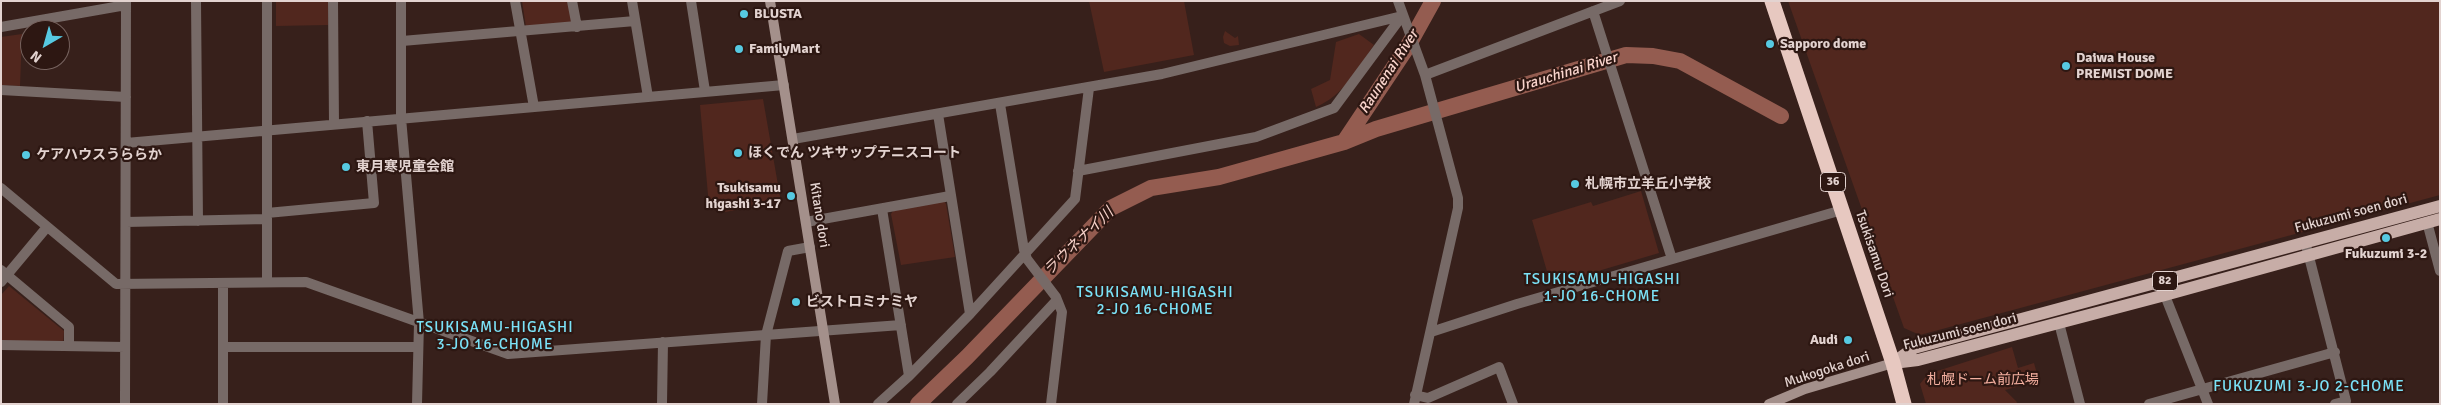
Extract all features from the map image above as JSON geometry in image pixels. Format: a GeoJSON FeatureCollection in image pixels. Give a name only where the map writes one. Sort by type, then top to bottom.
{"type":"FeatureCollection","features":[{"type":"Feature","properties":{"kind":"highway","name":"Tsukisamu Dori"},"geometry":{"type":"LineString","coordinates":[[1772,1],[1893,363],[1904,404]]}},
{"type":"Feature","properties":{"kind":"main road","name":"Fukuzumi soen dori"},"geometry":{"type":"LineString","coordinates":[[1893,363],[1918,360],[2165,296],[2440,206]]}},
{"type":"Feature","properties":{"kind":"main road","name":"Fukuzumi soen dori"},"geometry":{"type":"LineString","coordinates":[[1893,363],[1914,348],[2160,282],[2440,219]]}},
{"type":"Feature","properties":{"kind":"street"},"geometry":{"type":"LineString","coordinates":[[196,1],[198,220]]}},
{"type":"Feature","properties":{"kind":"street"},"geometry":{"type":"LineString","coordinates":[[266,1],[267,282]]}},
{"type":"Feature","properties":{"kind":"street"},"geometry":{"type":"LineString","coordinates":[[333,1],[334,124]]}},
{"type":"Feature","properties":{"kind":"street"},"geometry":{"type":"LineString","coordinates":[[401,1],[401,118],[419,324],[417,347],[418,404]]}},
{"type":"Feature","properties":{"kind":"street"},"geometry":{"type":"LineString","coordinates":[[515,1],[534,107]]}},
{"type":"Feature","properties":{"kind":"street"},"geometry":{"type":"LineString","coordinates":[[572,1],[577,27]]}},
{"type":"Feature","properties":{"kind":"street"},"geometry":{"type":"LineString","coordinates":[[632,1],[648,97]]}},
{"type":"Feature","properties":{"kind":"street"},"geometry":{"type":"LineString","coordinates":[[691,1],[706,91]]}},
{"type":"Feature","properties":{"kind":"street","name":"Kitano dori"},"geometry":{"type":"LineString","coordinates":[[770,1],[835,404]]}},
{"type":"Feature","properties":{"kind":"street"},"geometry":{"type":"LineString","coordinates":[[1398,1],[1433,103],[1458,198],[1458,208],[1414,400],[1428,398],[1499,367],[1513,404]]}},
{"type":"Feature","properties":{"kind":"street"},"geometry":{"type":"LineString","coordinates":[[1424,75],[1620,1]]}},
{"type":"Feature","properties":{"kind":"street"},"geometry":{"type":"LineString","coordinates":[[1,27],[126,3],[125,404]]}},
{"type":"Feature","properties":{"kind":"street"},"geometry":{"type":"LineString","coordinates":[[1593,11],[1672,259]]}},
{"type":"Feature","properties":{"kind":"street"},"geometry":{"type":"LineString","coordinates":[[793,139],[1000,104],[1211,64],[1402,16]]}},
{"type":"Feature","properties":{"kind":"street"},"geometry":{"type":"LineString","coordinates":[[1078,171],[1256,137],[1334,108],[1402,16]]}},
{"type":"Feature","properties":{"kind":"street"},"geometry":{"type":"LineString","coordinates":[[402,41],[635,21]]}},
{"type":"Feature","properties":{"kind":"street"},"geometry":{"type":"LineString","coordinates":[[126,143],[784,85]]}},
{"type":"Feature","properties":{"kind":"street"},"geometry":{"type":"LineString","coordinates":[[878,404],[909,376],[970,314],[1026,255],[1075,199],[1089,88]]}},
{"type":"Feature","properties":{"kind":"street"},"geometry":{"type":"LineString","coordinates":[[1,90],[126,97]]}},
{"type":"Feature","properties":{"kind":"street"},"geometry":{"type":"LineString","coordinates":[[1000,104],[1026,255],[1032,267],[1057,300],[1062,312],[1051,404]]}},
{"type":"Feature","properties":{"kind":"street"},"geometry":{"type":"LineString","coordinates":[[938,114],[970,314]]}},
{"type":"Feature","properties":{"kind":"street"},"geometry":{"type":"LineString","coordinates":[[126,222],[267,216],[374,203],[367,122]]}},
{"type":"Feature","properties":{"kind":"street"},"geometry":{"type":"LineString","coordinates":[[1,188],[116,284],[306,282],[419,324],[508,354],[901,325]]}},
{"type":"Feature","properties":{"kind":"street"},"geometry":{"type":"LineString","coordinates":[[806,222],[950,196]]}},
{"type":"Feature","properties":{"kind":"street"},"geometry":{"type":"LineString","coordinates":[[882,209],[909,376]]}},
{"type":"Feature","properties":{"kind":"street"},"geometry":{"type":"LineString","coordinates":[[1430,332],[1842,210]]}},
{"type":"Feature","properties":{"kind":"street"},"geometry":{"type":"LineString","coordinates":[[2427,222],[2440,271]]}},
{"type":"Feature","properties":{"kind":"street"},"geometry":{"type":"LineString","coordinates":[[47,227],[3,276],[69,327],[69,346]]}},
{"type":"Feature","properties":{"kind":"street"},"geometry":{"type":"LineString","coordinates":[[762,404],[766,335],[788,251],[810,247]]}},
{"type":"Feature","properties":{"kind":"street"},"geometry":{"type":"LineString","coordinates":[[2307,249],[2335,352],[2346,401],[2335,404]]}},
{"type":"Feature","properties":{"kind":"street"},"geometry":{"type":"LineString","coordinates":[[223,282],[223,404]]}},
{"type":"Feature","properties":{"kind":"street"},"geometry":{"type":"LineString","coordinates":[[2160,282],[2208,404]]}},
{"type":"Feature","properties":{"kind":"street"},"geometry":{"type":"LineString","coordinates":[[958,404],[1057,300]]}},
{"type":"Feature","properties":{"kind":"street"},"geometry":{"type":"LineString","coordinates":[[2058,323],[2080,404]]}},
{"type":"Feature","properties":{"kind":"street"},"geometry":{"type":"LineString","coordinates":[[662,404],[663,342]]}},
{"type":"Feature","properties":{"kind":"street"},"geometry":{"type":"LineString","coordinates":[[1,345],[125,347]]}},
{"type":"Feature","properties":{"kind":"street"},"geometry":{"type":"LineString","coordinates":[[223,347],[417,347]]}},
{"type":"Feature","properties":{"kind":"street"},"geometry":{"type":"LineString","coordinates":[[2149,404],[2335,352]]}},
{"type":"Feature","properties":{"kind":"street","name":"Mukogoka dori"},"geometry":{"type":"LineString","coordinates":[[1769,404],[1789,400],[1893,363]]}},
{"type":"Feature","properties":{"kind":"green space"},"geometry":{"type":"Polygon","coordinates":[[[276,1],[328,1],[328,25],[276,26],[276,1]]]}},
{"type":"Feature","properties":{"kind":"green space"},"geometry":{"type":"Polygon","coordinates":[[[522,1],[569,1],[573,23],[526,27],[522,1]]]}},
{"type":"Feature","properties":{"kind":"green space"},"geometry":{"type":"Polygon","coordinates":[[[1089,1],[1184,1],[1194,55],[1104,72],[1089,1]]]}},
{"type":"Feature","properties":{"kind":"green space"},"geometry":{"type":"Polygon","coordinates":[[[1788,1],[2440,1],[2440,195],[1920,335],[1904,328],[1788,1]]]}},
{"type":"Feature","properties":{"kind":"green space"},"geometry":{"type":"Polygon","coordinates":[[[1225,31],[1235,38],[1238,36],[1239,45],[1230,46],[1224,43],[1225,31]]]}},
{"type":"Feature","properties":{"kind":"green space"},"geometry":{"type":"Polygon","coordinates":[[[20,34],[20,86],[1,85],[1,37],[20,34]]]}},
{"type":"Feature","properties":{"kind":"green space"},"geometry":{"type":"Polygon","coordinates":[[[1359,34],[1374,45],[1342,89],[1326,102],[1316,107],[1311,89],[1330,80],[1336,42],[1359,34]]]}},
{"type":"Feature","properties":{"kind":"green space","name":"ほくでん ツキサップテニスコート"},"geometry":{"type":"Polygon","coordinates":[[[763,99],[781,202],[725,212],[709,206],[700,105],[763,99]]]}},
{"type":"Feature","properties":{"kind":"green space"},"geometry":{"type":"Polygon","coordinates":[[[1641,191],[1659,253],[1551,285],[1532,220],[1591,202],[1593,206],[1641,191]]]}},
{"type":"Feature","properties":{"kind":"green space"},"geometry":{"type":"Polygon","coordinates":[[[944,201],[955,257],[901,265],[891,214],[893,211],[944,201]]]}},
{"type":"Feature","properties":{"kind":"green space"},"geometry":{"type":"Polygon","coordinates":[[[9,286],[64,331],[63,344],[1,342],[1,295],[9,286]]]}},
{"type":"Feature","properties":{"kind":"green space","name":"札幌ドーム前広場"},"geometry":{"type":"Polygon","coordinates":[[[2012,347],[2018,368],[2034,363],[2039,381],[2005,390],[2017,402],[2016,404],[1926,404],[1920,384],[1928,374],[2012,347]]]}},
{"type":"Feature","properties":{"kind":"waterway","name":"Raunenai River"},"geometry":{"type":"LineString","coordinates":[[1344,142],[1408,46],[1433,1]]}},
{"type":"Feature","properties":{"kind":"waterway","name":"ラウネナイ川"},"geometry":{"type":"LineString","coordinates":[[918,404],[967,357],[1111,208],[1151,188],[1219,177],[1344,142],[1376,129],[1626,55],[1653,56],[1680,61],[1781,116]]}},
{"type":"Feature","properties":{"kind":"place","name":"BLUSTA"},"geometry":{"type":"Point","coordinates":[744,14]}},
{"type":"Feature","properties":{"kind":"place","name":"Sapporo dome"},"geometry":{"type":"Point","coordinates":[1770,44]}},
{"type":"Feature","properties":{"kind":"place","name":"FamilyMart"},"geometry":{"type":"Point","coordinates":[739,49]}},
{"type":"Feature","properties":{"kind":"place","name":"Daiwa House PREMIST DOME"},"geometry":{"type":"Point","coordinates":[2066,66]}},
{"type":"Feature","properties":{"kind":"place","name":"ほくでん ツキサップテニスコート"},"geometry":{"type":"Point","coordinates":[738,153]}},
{"type":"Feature","properties":{"kind":"place","name":"ケアハウスうららか"},"geometry":{"type":"Point","coordinates":[26,155]}},
{"type":"Feature","properties":{"kind":"place","name":"東月寒児童会館"},"geometry":{"type":"Point","coordinates":[346,167]}},
{"type":"Feature","properties":{"kind":"place","name":"札幌市立羊丘小学校"},"geometry":{"type":"Point","coordinates":[1575,184]}},
{"type":"Feature","properties":{"kind":"place","name":"Tsukisamu higashi 3-17"},"geometry":{"type":"Point","coordinates":[791,196]}},
{"type":"Feature","properties":{"kind":"place","name":"Fukuzumi 3-2"},"geometry":{"type":"Point","coordinates":[2386,238]}},
{"type":"Feature","properties":{"kind":"place","name":"ビストロミナミヤ"},"geometry":{"type":"Point","coordinates":[796,302]}},
{"type":"Feature","properties":{"kind":"place","name":"Audi"},"geometry":{"type":"Point","coordinates":[1848,340]}},
{"type":"Feature","properties":{"kind":"district","name":"TSUKISAMU-HIGASHI 1-JO 16-CHOME"},"geometry":{"type":"Point","coordinates":[1602,288]}},
{"type":"Feature","properties":{"kind":"district","name":"TSUKISAMU-HIGASHI 2-JO 16-CHOME"},"geometry":{"type":"Point","coordinates":[1155,302]}},
{"type":"Feature","properties":{"kind":"district","name":"TSUKISAMU-HIGASHI 3-JO 16-CHOME"},"geometry":{"type":"Point","coordinates":[495,336]}},
{"type":"Feature","properties":{"kind":"district","name":"FUKUZUMI 3-JO 2-CHOME"},"geometry":{"type":"Point","coordinates":[2309,387]}},
{"type":"Feature","properties":{"kind":"water label","name":"Urauchinai River"},"geometry":{"type":"Point","coordinates":[1566,73]}}]}
